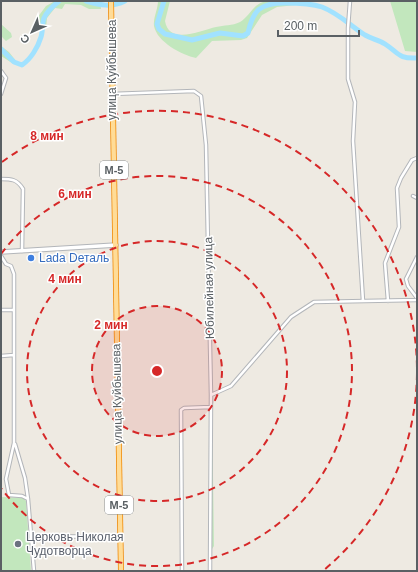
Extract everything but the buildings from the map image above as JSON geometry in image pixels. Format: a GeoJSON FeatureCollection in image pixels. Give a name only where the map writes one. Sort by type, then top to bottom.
{"type":"FeatureCollection","features":[{"type":"Feature","properties":{"kind":"highway","name":"улица Куйбышева"},"geometry":{"type":"LineString","coordinates":[[111,1],[116,245],[115,300],[121,571]]}},
{"type":"Feature","properties":{"kind":"street"},"geometry":{"type":"LineString","coordinates":[[350,1],[348,28],[348,79],[355,102],[353,141],[364,301]]}},
{"type":"Feature","properties":{"kind":"street"},"geometry":{"type":"LineString","coordinates":[[1,71],[6,78],[1,94]]}},
{"type":"Feature","properties":{"kind":"street","name":"Юбилейная улица"},"geometry":{"type":"LineString","coordinates":[[112,94],[194,91],[201,96],[206,145],[211,395],[210,571]]}},
{"type":"Feature","properties":{"kind":"street"},"geometry":{"type":"LineString","coordinates":[[388,301],[385,262],[399,227],[397,188],[412,160],[417,158]]}},
{"type":"Feature","properties":{"kind":"street"},"geometry":{"type":"LineString","coordinates":[[1,179],[13,179],[17,181],[23,189],[22,251]]}},
{"type":"Feature","properties":{"kind":"street"},"geometry":{"type":"LineString","coordinates":[[413,196],[417,198]]}},
{"type":"Feature","properties":{"kind":"street"},"geometry":{"type":"LineString","coordinates":[[1,252],[116,245]]}},
{"type":"Feature","properties":{"kind":"street"},"geometry":{"type":"LineString","coordinates":[[1,256],[13,270],[14,310],[14,443],[6,479],[9,495],[22,496],[28,499]]}},
{"type":"Feature","properties":{"kind":"street"},"geometry":{"type":"LineString","coordinates":[[417,257],[406,279],[408,286],[417,299]]}},
{"type":"Feature","properties":{"kind":"street"},"geometry":{"type":"LineString","coordinates":[[211,395],[231,386],[277,331],[300,310],[314,302],[417,299]]}},
{"type":"Feature","properties":{"kind":"street"},"geometry":{"type":"LineString","coordinates":[[1,310],[14,310]]}},
{"type":"Feature","properties":{"kind":"street"},"geometry":{"type":"LineString","coordinates":[[1,356],[14,355]]}},
{"type":"Feature","properties":{"kind":"street"},"geometry":{"type":"LineString","coordinates":[[182,571],[181,410],[184,408],[211,407]]}},
{"type":"Feature","properties":{"kind":"street"},"geometry":{"type":"LineString","coordinates":[[14,443],[25,478],[32,536],[34,571]]}},
{"type":"Feature","properties":{"kind":"street"},"geometry":{"type":"LineString","coordinates":[[32,536],[120,536]]}},
{"type":"Feature","properties":{"kind":"green space"},"geometry":{"type":"Polygon","coordinates":[[[55,1],[100,1],[101,9],[89,9],[81,5],[65,4],[62,9],[55,8],[47,18],[46,28],[42,31],[34,25],[37,18],[46,6],[55,1]]]}},
{"type":"Feature","properties":{"kind":"green space"},"geometry":{"type":"Polygon","coordinates":[[[158,1],[170,1],[165,21],[168,29],[179,35],[195,33],[240,22],[256,6],[263,2],[297,1],[296,5],[277,7],[262,15],[247,38],[241,40],[212,41],[196,58],[177,51],[165,42],[156,32],[154,23],[158,1]]]}},
{"type":"Feature","properties":{"kind":"green space"},"geometry":{"type":"Polygon","coordinates":[[[390,1],[417,1],[417,52],[405,51],[390,1]]]}},
{"type":"Feature","properties":{"kind":"green space"},"geometry":{"type":"Polygon","coordinates":[[[1,24],[11,33],[12,37],[6,41],[1,36],[1,24]]]}},
{"type":"Feature","properties":{"kind":"green space"},"geometry":{"type":"Polygon","coordinates":[[[1,46],[9,52],[16,61],[12,63],[1,56],[1,46]]]}},
{"type":"Feature","properties":{"kind":"green space"},"geometry":{"type":"Polygon","coordinates":[[[212,405],[214,546],[212,549],[211,548],[212,405]]]}},
{"type":"Feature","properties":{"kind":"green space"},"geometry":{"type":"Polygon","coordinates":[[[1,497],[23,498],[26,501],[31,571],[1,571],[1,497]]]}},
{"type":"Feature","properties":{"kind":"waterway"},"geometry":{"type":"LineString","coordinates":[[1,49],[14,62],[22,65],[31,56],[38,45],[42,35],[43,20],[45,15],[59,1]]}},
{"type":"Feature","properties":{"kind":"waterway"},"geometry":{"type":"LineString","coordinates":[[86,1],[101,5],[115,5],[125,1]]}},
{"type":"Feature","properties":{"kind":"waterway"},"geometry":{"type":"LineString","coordinates":[[164,1],[157,24],[159,29],[165,34],[192,40],[220,33],[243,36],[248,33],[255,13],[264,6],[276,3],[304,4],[322,7],[339,16],[365,35],[390,47],[399,55],[406,58],[417,58]]}},
{"type":"Feature","properties":{"kind":"place","name":"Lada Dеталь"},"geometry":{"type":"Point","coordinates":[31,258]}},
{"type":"Feature","properties":{"kind":"place","name":"Церковь Николая Чудотворца"},"geometry":{"type":"Point","coordinates":[18,544]}}]}
